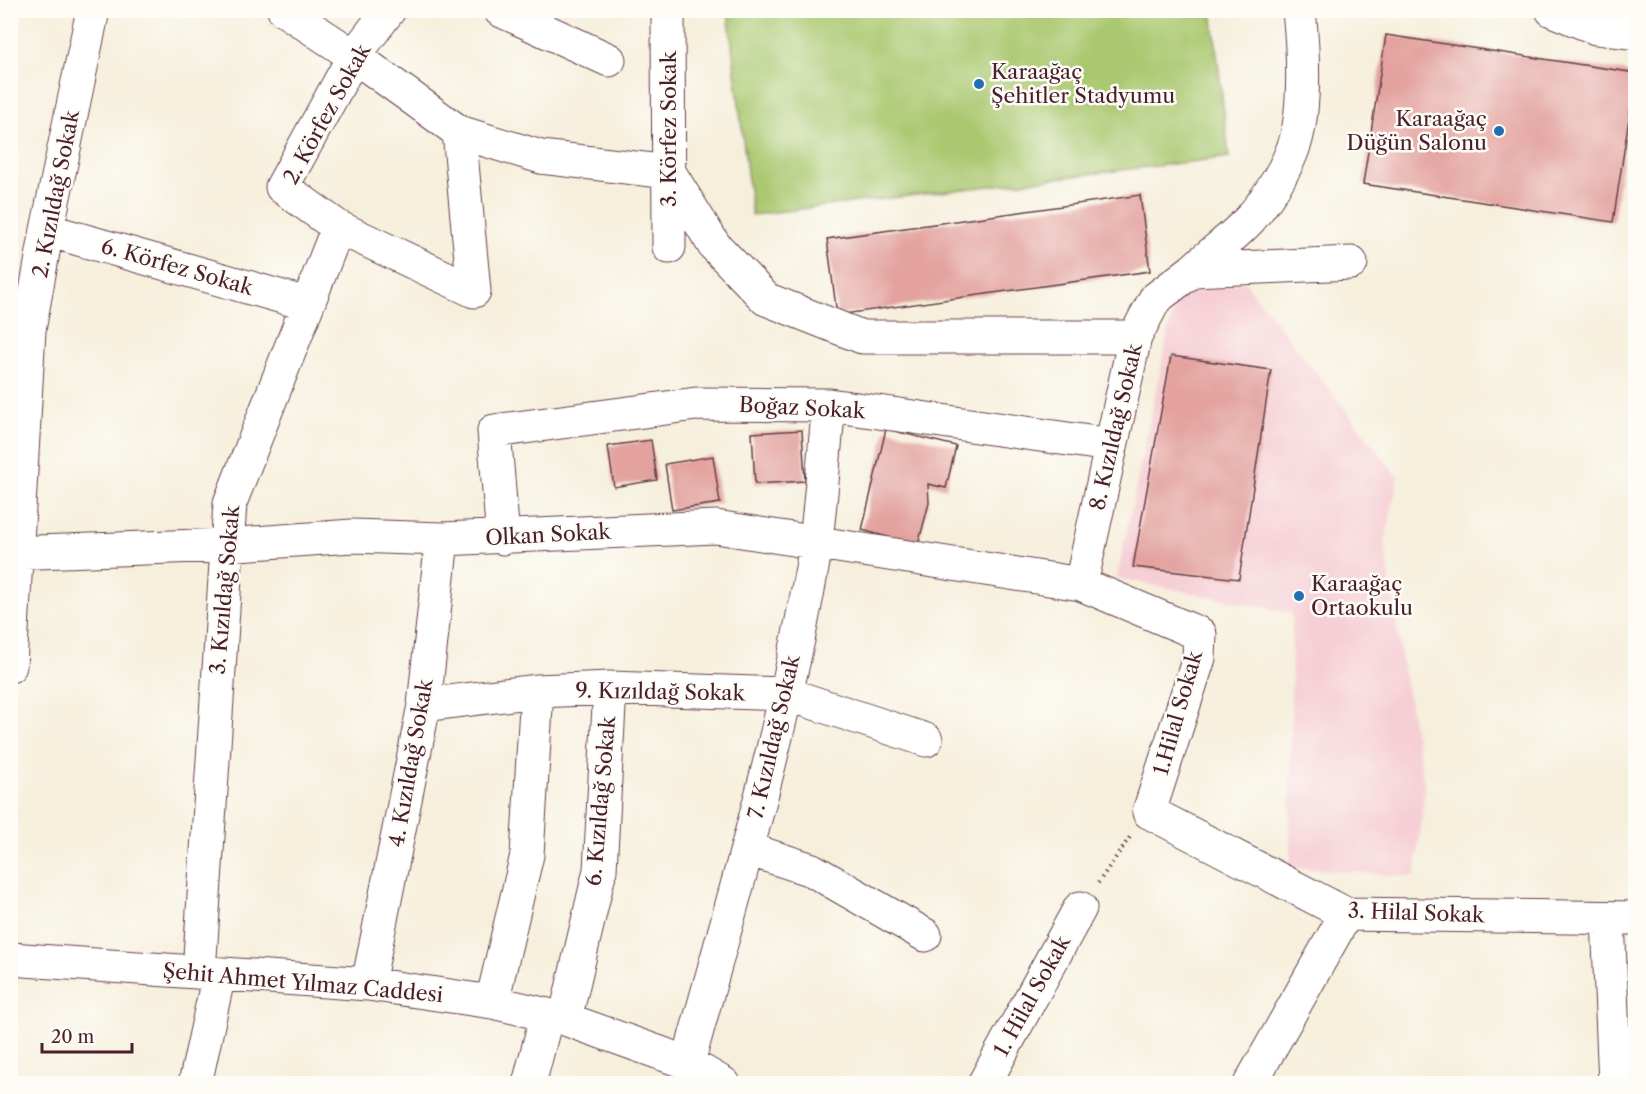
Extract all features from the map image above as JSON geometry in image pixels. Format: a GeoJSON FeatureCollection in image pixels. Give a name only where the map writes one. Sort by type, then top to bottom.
{"type":"FeatureCollection","features":[{"type":"Feature","properties":{"kind":"street","name":"2. Kızıldağ Sokak"},"geometry":{"type":"LineString","coordinates":[[10,666],[14,553],[29,330],[47,230],[93,10]]}},
{"type":"Feature","properties":{"kind":"street"},"geometry":{"type":"LineString","coordinates":[[284,10],[354,56],[459,132],[541,157],[669,172],[714,245],[766,299],[862,337],[1135,337]]}},
{"type":"Feature","properties":{"kind":"street","name":"2. Körfez Sokak"},"geometry":{"type":"LineString","coordinates":[[389,10],[354,56],[282,188],[338,227],[474,291],[459,132]]}},
{"type":"Feature","properties":{"kind":"street"},"geometry":{"type":"LineString","coordinates":[[500,10],[609,60]]}},
{"type":"Feature","properties":{"kind":"street","name":"3. Körfez Sokak"},"geometry":{"type":"LineString","coordinates":[[668,10],[669,247]]}},
{"type":"Feature","properties":{"kind":"street","name":"8. Kızıldağ Sokak"},"geometry":{"type":"LineString","coordinates":[[1081,584],[1135,337],[1155,299],[1192,270],[1249,219],[1276,184],[1295,142],[1301,99],[1302,33],[1299,10]]}},
{"type":"Feature","properties":{"kind":"street"},"geometry":{"type":"LineString","coordinates":[[1552,10],[1596,28],[1635,33]]}},
{"type":"Feature","properties":{"kind":"street","name":"3. Kızıldağ Sokak"},"geometry":{"type":"LineString","coordinates":[[195,1083],[209,973],[225,545],[230,502],[338,227]]}},
{"type":"Feature","properties":{"kind":"street","name":"6. Körfez Sokak"},"geometry":{"type":"LineString","coordinates":[[47,230],[307,304]]}},
{"type":"Feature","properties":{"kind":"street"},"geometry":{"type":"LineString","coordinates":[[1192,270],[1351,263]]}},
{"type":"Feature","properties":{"kind":"street","name":"Boğaz Sokak"},"geometry":{"type":"LineString","coordinates":[[503,537],[494,431],[696,404],[829,405],[1110,445]]}},
{"type":"Feature","properties":{"kind":"street","name":"7. Kızıldağ Sokak"},"geometry":{"type":"LineString","coordinates":[[688,1063],[748,849],[786,694],[815,540],[829,405]]}},
{"type":"Feature","properties":{"kind":"street","name":"Olkan Sokak"},"geometry":{"type":"LineString","coordinates":[[14,553],[225,545],[352,536],[442,539],[716,527],[815,540],[1081,584]]}},
{"type":"Feature","properties":{"kind":"street","name":"4. Kızıldağ Sokak"},"geometry":{"type":"LineString","coordinates":[[368,984],[424,705],[442,539]]}},
{"type":"Feature","properties":{"kind":"street","name":"1.Hilal Sokak"},"geometry":{"type":"LineString","coordinates":[[1081,584],[1200,634],[1199,657],[1149,812]]}},
{"type":"Feature","properties":{"kind":"street","name":"9. Kızıldağ Sokak"},"geometry":{"type":"LineString","coordinates":[[424,705],[537,691],[610,688],[786,694],[927,740]]}},
{"type":"Feature","properties":{"kind":"street","name":"6. Kızıldağ Sokak"},"geometry":{"type":"LineString","coordinates":[[529,1083],[556,1017],[600,870],[610,688]]}},
{"type":"Feature","properties":{"kind":"street"},"geometry":{"type":"LineString","coordinates":[[492,1002],[527,855],[537,691]]}},
{"type":"Feature","properties":{"kind":"street","name":"3. Hilal Sokak"},"geometry":{"type":"LineString","coordinates":[[1149,812],[1346,914],[1622,918]]}},
{"type":"Feature","properties":{"kind":"street"},"geometry":{"type":"LineString","coordinates":[[748,849],[812,870],[925,935]]}},
{"type":"Feature","properties":{"kind":"street","name":"1. Hilal Sokak"},"geometry":{"type":"LineString","coordinates":[[984,1083],[1080,908]]}},
{"type":"Feature","properties":{"kind":"street"},"geometry":{"type":"LineString","coordinates":[[1250,1083],[1346,914]]}},
{"type":"Feature","properties":{"kind":"street"},"geometry":{"type":"LineString","coordinates":[[1615,1083],[1622,918]]}},
{"type":"Feature","properties":{"kind":"street","name":"Şehit Ahmet Yılmaz Caddesi"},"geometry":{"type":"LineString","coordinates":[[10,959],[368,984],[492,1002],[556,1017],[688,1063],[722,1083]]}},
{"type":"Feature","properties":{"kind":"path"},"geometry":{"type":"LineString","coordinates":[[1080,908],[1149,812]]}},
{"type":"Feature","properties":{"kind":"shaded area","name":"Karaağaç Ortaokulu"},"geometry":{"type":"Polygon","coordinates":[[[1245,282],[1398,477],[1385,544],[1400,649],[1425,789],[1415,877],[1290,867],[1292,613],[1117,578],[1176,295],[1245,282]]]}},
{"type":"Feature","properties":{"kind":"green space","name":"Karaağaç Şehitler Stadyumu"},"geometry":{"type":"Polygon","coordinates":[[[728,11],[1212,11],[1229,157],[752,215],[728,11]]]}},
{"type":"Feature","properties":{"kind":"building","name":"Karaağaç Düğün Salonu"},"geometry":{"type":"Polygon","coordinates":[[[1386,35],[1636,73],[1613,222],[1363,184],[1386,35]]]}},
{"type":"Feature","properties":{"kind":"building"},"geometry":{"type":"Polygon","coordinates":[[[1140,195],[1150,271],[837,315],[827,239],[1140,195]]]}},
{"type":"Feature","properties":{"kind":"building"},"geometry":{"type":"Polygon","coordinates":[[[1171,356],[1271,370],[1239,579],[1133,567],[1171,356]]]}},
{"type":"Feature","properties":{"kind":"building"},"geometry":{"type":"Polygon","coordinates":[[[886,429],[956,446],[946,488],[928,484],[929,503],[918,545],[862,530],[886,429]]]}},
{"type":"Feature","properties":{"kind":"building"},"geometry":{"type":"Polygon","coordinates":[[[802,430],[805,481],[755,484],[752,433],[802,430]]]}},
{"type":"Feature","properties":{"kind":"building"},"geometry":{"type":"Polygon","coordinates":[[[651,440],[657,480],[614,487],[608,446],[651,440]]]}},
{"type":"Feature","properties":{"kind":"building"},"geometry":{"type":"Polygon","coordinates":[[[713,456],[720,503],[672,510],[665,464],[713,456]]]}},
{"type":"Feature","properties":{"kind":"place","name":"Karaağaç Şehitler Stadyumu"},"geometry":{"type":"Point","coordinates":[979,84]}},
{"type":"Feature","properties":{"kind":"place","name":"Karaağaç Düğün Salonu"},"geometry":{"type":"Point","coordinates":[1499,131]}},
{"type":"Feature","properties":{"kind":"place","name":"Karaağaç Ortaokulu"},"geometry":{"type":"Point","coordinates":[1299,596]}}]}
